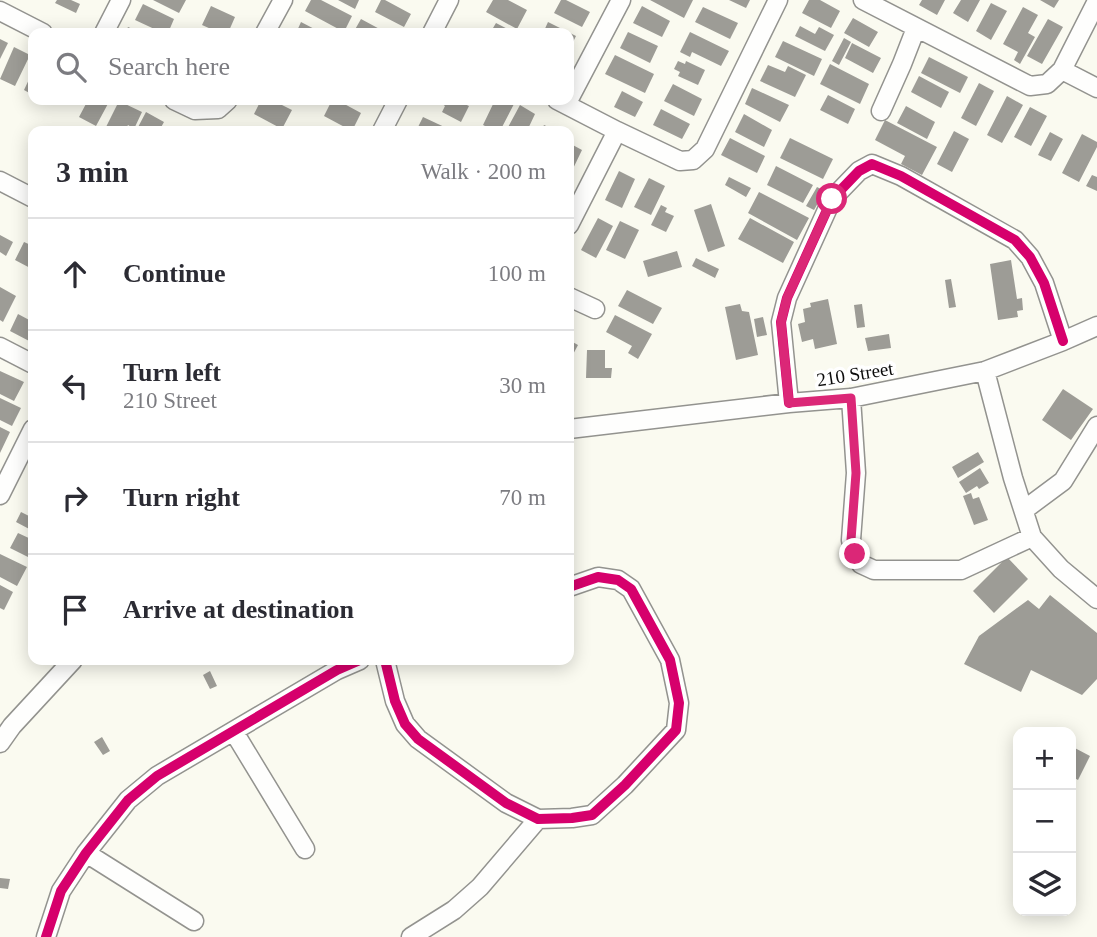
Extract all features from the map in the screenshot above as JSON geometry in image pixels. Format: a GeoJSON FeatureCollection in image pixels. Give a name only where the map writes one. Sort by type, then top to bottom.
{"type":"FeatureCollection","features":[{"type":"Feature","properties":{"kind":"street"},"geometry":{"type":"LineString","coordinates":[[107,28],[121,0]]}},
{"type":"Feature","properties":{"kind":"street"},"geometry":{"type":"LineString","coordinates":[[268,28],[283,0]]}},
{"type":"Feature","properties":{"kind":"street"},"geometry":{"type":"LineString","coordinates":[[435,28],[449,0]]}},
{"type":"Feature","properties":{"kind":"street"},"geometry":{"type":"LineString","coordinates":[[574,85],[621,0]]}},
{"type":"Feature","properties":{"kind":"street"},"geometry":{"type":"LineString","coordinates":[[572,105],[617,131],[680,161],[693,160],[705,149],[778,0]]}},
{"type":"Feature","properties":{"kind":"street"},"geometry":{"type":"LineString","coordinates":[[863,0],[1030,86],[1046,83],[1062,70],[1097,1]]}},
{"type":"Feature","properties":{"kind":"street"},"geometry":{"type":"LineString","coordinates":[[0,11],[33,28]]}},
{"type":"Feature","properties":{"kind":"street"},"geometry":{"type":"LineString","coordinates":[[881,111],[916,28]]}},
{"type":"Feature","properties":{"kind":"street"},"geometry":{"type":"LineString","coordinates":[[1062,70],[1097,88]]}},
{"type":"Feature","properties":{"kind":"street"},"geometry":{"type":"LineString","coordinates":[[184,105],[195,110],[218,109],[222,105]]}},
{"type":"Feature","properties":{"kind":"street"},"geometry":{"type":"LineString","coordinates":[[385,126],[395,105]]}},
{"type":"Feature","properties":{"kind":"street"},"geometry":{"type":"LineString","coordinates":[[574,215],[617,131]]}},
{"type":"Feature","properties":{"kind":"street"},"geometry":{"type":"LineString","coordinates":[[789,403],[781,322],[787,298],[832,199],[859,171],[872,164],[901,176],[1015,240],[1030,257],[1044,283],[1063,341]]}},
{"type":"Feature","properties":{"kind":"street"},"geometry":{"type":"LineString","coordinates":[[0,181],[28,195]]}},
{"type":"Feature","properties":{"kind":"street"},"geometry":{"type":"LineString","coordinates":[[574,299],[595,309]]}},
{"type":"Feature","properties":{"kind":"street","name":"210 Street"},"geometry":{"type":"LineString","coordinates":[[574,428],[851,398],[985,371],[1097,326]]}},
{"type":"Feature","properties":{"kind":"street"},"geometry":{"type":"LineString","coordinates":[[0,347],[28,361]]}},
{"type":"Feature","properties":{"kind":"street"},"geometry":{"type":"LineString","coordinates":[[985,371],[1013,478],[1032,537],[1061,569],[1097,599]]}},
{"type":"Feature","properties":{"kind":"street"},"geometry":{"type":"LineString","coordinates":[[851,398],[856,473],[851,540],[861,564],[874,570],[961,570],[1032,537]]}},
{"type":"Feature","properties":{"kind":"street"},"geometry":{"type":"LineString","coordinates":[[1024,510],[1063,481],[1097,426]]}},
{"type":"Feature","properties":{"kind":"street"},"geometry":{"type":"LineString","coordinates":[[0,495],[28,453]]}},
{"type":"Feature","properties":{"kind":"street"},"geometry":{"type":"LineString","coordinates":[[386,665],[395,701],[405,724],[418,739],[506,803],[538,819],[592,815],[625,785],[676,730],[679,703],[670,660],[631,589],[618,580],[598,577],[574,585]]}},
{"type":"Feature","properties":{"kind":"street"},"geometry":{"type":"LineString","coordinates":[[0,743],[12,726],[68,665]]}},
{"type":"Feature","properties":{"kind":"street"},"geometry":{"type":"LineString","coordinates":[[46,937],[61,891],[86,853],[128,800],[157,776],[348,665]]}},
{"type":"Feature","properties":{"kind":"street"},"geometry":{"type":"LineString","coordinates":[[234,732],[305,849]]}},
{"type":"Feature","properties":{"kind":"street"},"geometry":{"type":"LineString","coordinates":[[411,937],[454,910],[480,887],[538,819]]}},
{"type":"Feature","properties":{"kind":"street"},"geometry":{"type":"LineString","coordinates":[[86,853],[194,920]]}},
{"type":"Feature","properties":{"kind":"building"},"geometry":{"type":"Polygon","coordinates":[[[57,0],[71,0],[80,4],[76,13],[55,3],[57,0]]]}},
{"type":"Feature","properties":{"kind":"building"},"geometry":{"type":"Polygon","coordinates":[[[153,0],[186,0],[179,13],[153,0]]]}},
{"type":"Feature","properties":{"kind":"building"},"geometry":{"type":"Polygon","coordinates":[[[311,0],[321,0],[352,16],[346,28],[337,28],[305,11],[311,0]]]}},
{"type":"Feature","properties":{"kind":"building"},"geometry":{"type":"Polygon","coordinates":[[[338,0],[359,0],[355,9],[338,0]]]}},
{"type":"Feature","properties":{"kind":"building"},"geometry":{"type":"Polygon","coordinates":[[[381,0],[411,14],[404,27],[375,12],[381,0]]]}},
{"type":"Feature","properties":{"kind":"building"},"geometry":{"type":"Polygon","coordinates":[[[493,0],[508,0],[527,10],[518,28],[486,12],[493,0]]]}},
{"type":"Feature","properties":{"kind":"building"},"geometry":{"type":"Polygon","coordinates":[[[561,0],[590,12],[582,27],[554,13],[561,0]]]}},
{"type":"Feature","properties":{"kind":"building"},"geometry":{"type":"Polygon","coordinates":[[[650,0],[693,0],[684,18],[650,0]]]}},
{"type":"Feature","properties":{"kind":"building"},"geometry":{"type":"Polygon","coordinates":[[[729,0],[750,0],[746,8],[729,0]]]}},
{"type":"Feature","properties":{"kind":"building"},"geometry":{"type":"Polygon","coordinates":[[[809,0],[820,0],[840,11],[831,28],[802,13],[809,0]]]}},
{"type":"Feature","properties":{"kind":"building"},"geometry":{"type":"Polygon","coordinates":[[[922,0],[945,0],[937,15],[919,5],[922,0]]]}},
{"type":"Feature","properties":{"kind":"building"},"geometry":{"type":"Polygon","coordinates":[[[961,0],[980,0],[968,22],[953,13],[961,0]]]}},
{"type":"Feature","properties":{"kind":"building"},"geometry":{"type":"Polygon","coordinates":[[[1040,0],[1059,0],[1054,8],[1040,0]]]}},
{"type":"Feature","properties":{"kind":"building"},"geometry":{"type":"Polygon","coordinates":[[[991,3],[1007,11],[991,40],[976,31],[991,3]]]}},
{"type":"Feature","properties":{"kind":"building"},"geometry":{"type":"Polygon","coordinates":[[[143,4],[174,19],[170,28],[152,28],[135,20],[143,4]]]}},
{"type":"Feature","properties":{"kind":"building"},"geometry":{"type":"Polygon","coordinates":[[[211,6],[235,17],[230,28],[209,28],[202,25],[211,6]]]}},
{"type":"Feature","properties":{"kind":"building"},"geometry":{"type":"Polygon","coordinates":[[[642,6],[670,21],[662,37],[633,23],[642,6]]]}},
{"type":"Feature","properties":{"kind":"building"},"geometry":{"type":"Polygon","coordinates":[[[703,7],[738,23],[730,39],[695,22],[703,7]]]}},
{"type":"Feature","properties":{"kind":"building"},"geometry":{"type":"Polygon","coordinates":[[[1023,7],[1038,15],[1028,33],[1035,37],[1020,64],[1014,60],[1018,52],[1003,44],[1023,7]]]}},
{"type":"Feature","properties":{"kind":"building"},"geometry":{"type":"Polygon","coordinates":[[[853,18],[878,32],[869,47],[844,33],[853,18]]]}},
{"type":"Feature","properties":{"kind":"building"},"geometry":{"type":"Polygon","coordinates":[[[361,19],[378,28],[356,28],[361,19]]]}},
{"type":"Feature","properties":{"kind":"building"},"geometry":{"type":"Polygon","coordinates":[[[1048,19],[1063,27],[1042,64],[1027,56],[1048,19]]]}},
{"type":"Feature","properties":{"kind":"building"},"geometry":{"type":"Polygon","coordinates":[[[301,22],[312,28],[298,28],[301,22]]]}},
{"type":"Feature","properties":{"kind":"building"},"geometry":{"type":"Polygon","coordinates":[[[548,22],[560,28],[545,28],[548,22]]]}},
{"type":"Feature","properties":{"kind":"building"},"geometry":{"type":"Polygon","coordinates":[[[496,23],[506,28],[493,28],[496,23]]]}},
{"type":"Feature","properties":{"kind":"building"},"geometry":{"type":"Polygon","coordinates":[[[800,26],[815,34],[819,27],[834,35],[825,51],[795,36],[800,26]]]}},
{"type":"Feature","properties":{"kind":"building"},"geometry":{"type":"Polygon","coordinates":[[[628,32],[658,46],[650,63],[620,48],[628,32]]]}},
{"type":"Feature","properties":{"kind":"building"},"geometry":{"type":"Polygon","coordinates":[[[690,32],[729,51],[721,66],[692,52],[690,57],[680,52],[690,32]]]}},
{"type":"Feature","properties":{"kind":"building"},"geometry":{"type":"Polygon","coordinates":[[[844,38],[851,42],[839,65],[832,61],[844,38]]]}},
{"type":"Feature","properties":{"kind":"building"},"geometry":{"type":"Polygon","coordinates":[[[0,39],[8,43],[0,59],[0,39]]]}},
{"type":"Feature","properties":{"kind":"building"},"geometry":{"type":"Polygon","coordinates":[[[783,41],[822,59],[814,76],[775,57],[783,41]]]}},
{"type":"Feature","properties":{"kind":"building"},"geometry":{"type":"Polygon","coordinates":[[[852,43],[881,58],[873,73],[845,58],[852,43]]]}},
{"type":"Feature","properties":{"kind":"building"},"geometry":{"type":"Polygon","coordinates":[[[14,47],[28,54],[15,86],[0,79],[14,47]]]}},
{"type":"Feature","properties":{"kind":"building"},"geometry":{"type":"Polygon","coordinates":[[[615,55],[654,74],[645,93],[605,74],[615,55]]]}},
{"type":"Feature","properties":{"kind":"building"},"geometry":{"type":"Polygon","coordinates":[[[929,57],[968,77],[960,93],[921,73],[929,57]]]}},
{"type":"Feature","properties":{"kind":"building"},"geometry":{"type":"Polygon","coordinates":[[[678,61],[685,64],[686,61],[705,70],[698,85],[678,76],[680,72],[674,69],[678,61]]]}},
{"type":"Feature","properties":{"kind":"building"},"geometry":{"type":"Polygon","coordinates":[[[830,64],[869,84],[860,104],[820,84],[830,64]]]}},
{"type":"Feature","properties":{"kind":"building"},"geometry":{"type":"Polygon","coordinates":[[[768,65],[785,72],[788,66],[806,75],[795,97],[760,81],[768,65]]]}},
{"type":"Feature","properties":{"kind":"building"},"geometry":{"type":"Polygon","coordinates":[[[919,76],[949,92],[941,108],[911,92],[919,76]]]}},
{"type":"Feature","properties":{"kind":"building"},"geometry":{"type":"Polygon","coordinates":[[[979,83],[994,91],[976,126],[961,118],[979,83]]]}},
{"type":"Feature","properties":{"kind":"building"},"geometry":{"type":"Polygon","coordinates":[[[673,84],[702,99],[694,116],[664,101],[673,84]]]}},
{"type":"Feature","properties":{"kind":"building"},"geometry":{"type":"Polygon","coordinates":[[[752,88],[789,105],[780,122],[745,104],[752,88]]]}},
{"type":"Feature","properties":{"kind":"building"},"geometry":{"type":"Polygon","coordinates":[[[622,91],[643,102],[635,117],[614,107],[622,91]]]}},
{"type":"Feature","properties":{"kind":"building"},"geometry":{"type":"Polygon","coordinates":[[[828,95],[855,109],[848,124],[820,110],[828,95]]]}},
{"type":"Feature","properties":{"kind":"building"},"geometry":{"type":"Polygon","coordinates":[[[1007,96],[1023,105],[1002,143],[987,135],[1007,96]]]}},
{"type":"Feature","properties":{"kind":"building"},"geometry":{"type":"Polygon","coordinates":[[[85,105],[107,105],[96,126],[79,117],[85,105]]]}},
{"type":"Feature","properties":{"kind":"building"},"geometry":{"type":"Polygon","coordinates":[[[117,105],[127,105],[142,112],[135,126],[106,126],[117,105]]]}},
{"type":"Feature","properties":{"kind":"building"},"geometry":{"type":"Polygon","coordinates":[[[258,105],[282,105],[292,110],[284,126],[276,126],[254,114],[258,105]]]}},
{"type":"Feature","properties":{"kind":"building"},"geometry":{"type":"Polygon","coordinates":[[[330,105],[346,105],[361,113],[354,126],[343,126],[324,116],[330,105]]]}},
{"type":"Feature","properties":{"kind":"building"},"geometry":{"type":"Polygon","coordinates":[[[493,105],[513,105],[503,126],[483,125],[493,105]]]}},
{"type":"Feature","properties":{"kind":"building"},"geometry":{"type":"Polygon","coordinates":[[[520,105],[535,114],[529,126],[509,126],[520,105]]]}},
{"type":"Feature","properties":{"kind":"building"},"geometry":{"type":"Polygon","coordinates":[[[445,106],[469,106],[461,122],[442,112],[445,106]]]}},
{"type":"Feature","properties":{"kind":"building"},"geometry":{"type":"Polygon","coordinates":[[[906,106],[935,122],[927,139],[897,123],[906,106]]]}},
{"type":"Feature","properties":{"kind":"building"},"geometry":{"type":"Polygon","coordinates":[[[1030,107],[1047,116],[1031,146],[1014,137],[1030,107]]]}},
{"type":"Feature","properties":{"kind":"building"},"geometry":{"type":"Polygon","coordinates":[[[661,109],[690,124],[682,139],[653,125],[661,109]]]}},
{"type":"Feature","properties":{"kind":"building"},"geometry":{"type":"Polygon","coordinates":[[[146,112],[164,122],[162,126],[139,126],[146,112]]]}},
{"type":"Feature","properties":{"kind":"building"},"geometry":{"type":"Polygon","coordinates":[[[744,114],[772,130],[764,147],[735,132],[744,114]]]}},
{"type":"Feature","properties":{"kind":"building"},"geometry":{"type":"Polygon","coordinates":[[[423,117],[442,126],[418,126],[423,117]]]}},
{"type":"Feature","properties":{"kind":"building"},"geometry":{"type":"Polygon","coordinates":[[[885,120],[937,147],[922,175],[901,164],[905,156],[875,140],[885,120]]]}},
{"type":"Feature","properties":{"kind":"building"},"geometry":{"type":"Polygon","coordinates":[[[954,131],[969,139],[952,172],[937,164],[954,131]]]}},
{"type":"Feature","properties":{"kind":"building"},"geometry":{"type":"Polygon","coordinates":[[[1050,132],[1063,139],[1051,161],[1038,155],[1050,132]]]}},
{"type":"Feature","properties":{"kind":"building"},"geometry":{"type":"Polygon","coordinates":[[[1082,134],[1097,142],[1097,147],[1079,182],[1062,173],[1082,134]]]}},
{"type":"Feature","properties":{"kind":"building"},"geometry":{"type":"Polygon","coordinates":[[[730,138],[765,156],[757,173],[721,155],[730,138]]]}},
{"type":"Feature","properties":{"kind":"building"},"geometry":{"type":"Polygon","coordinates":[[[790,138],[833,159],[823,179],[780,158],[790,138]]]}},
{"type":"Feature","properties":{"kind":"building"},"geometry":{"type":"Polygon","coordinates":[[[574,146],[582,150],[574,167],[574,146]]]}},
{"type":"Feature","properties":{"kind":"building"},"geometry":{"type":"Polygon","coordinates":[[[776,166],[813,185],[803,203],[767,185],[776,166]]]}},
{"type":"Feature","properties":{"kind":"building"},"geometry":{"type":"Polygon","coordinates":[[[619,171],[635,179],[622,208],[605,200],[619,171]]]}},
{"type":"Feature","properties":{"kind":"building"},"geometry":{"type":"Polygon","coordinates":[[[1092,175],[1097,177],[1097,191],[1086,186],[1092,175]]]}},
{"type":"Feature","properties":{"kind":"building"},"geometry":{"type":"Polygon","coordinates":[[[729,177],[751,188],[746,197],[725,185],[729,177]]]}},
{"type":"Feature","properties":{"kind":"building"},"geometry":{"type":"Polygon","coordinates":[[[649,178],[665,186],[651,215],[634,207],[649,178]]]}},
{"type":"Feature","properties":{"kind":"building"},"geometry":{"type":"Polygon","coordinates":[[[817,187],[825,191],[814,210],[806,206],[817,187]]]}},
{"type":"Feature","properties":{"kind":"building"},"geometry":{"type":"Polygon","coordinates":[[[759,192],[809,218],[797,240],[748,213],[759,192]]]}},
{"type":"Feature","properties":{"kind":"building"},"geometry":{"type":"Polygon","coordinates":[[[711,204],[725,246],[708,252],[694,210],[711,204]]]}},
{"type":"Feature","properties":{"kind":"building"},"geometry":{"type":"Polygon","coordinates":[[[661,205],[667,208],[665,212],[674,216],[666,232],[651,225],[661,205]]]}},
{"type":"Feature","properties":{"kind":"building"},"geometry":{"type":"Polygon","coordinates":[[[598,218],[613,226],[596,258],[581,250],[598,218]]]}},
{"type":"Feature","properties":{"kind":"building"},"geometry":{"type":"Polygon","coordinates":[[[750,218],[794,242],[783,263],[738,239],[750,218]]]}},
{"type":"Feature","properties":{"kind":"building"},"geometry":{"type":"Polygon","coordinates":[[[620,221],[639,230],[625,259],[606,250],[620,221]]]}},
{"type":"Feature","properties":{"kind":"building"},"geometry":{"type":"Polygon","coordinates":[[[0,235],[13,242],[6,256],[0,252],[0,235]]]}},
{"type":"Feature","properties":{"kind":"building"},"geometry":{"type":"Polygon","coordinates":[[[24,242],[28,244],[28,267],[15,260],[24,242]]]}},
{"type":"Feature","properties":{"kind":"building"},"geometry":{"type":"Polygon","coordinates":[[[677,251],[682,267],[648,277],[643,261],[677,251]]]}},
{"type":"Feature","properties":{"kind":"building"},"geometry":{"type":"Polygon","coordinates":[[[696,258],[719,269],[715,278],[692,266],[696,258]]]}},
{"type":"Feature","properties":{"kind":"building"},"geometry":{"type":"Polygon","coordinates":[[[1011,260],[1017,299],[1022,298],[1023,310],[1017,311],[1018,317],[998,320],[990,264],[1011,260]]]}},
{"type":"Feature","properties":{"kind":"building"},"geometry":{"type":"Polygon","coordinates":[[[951,279],[956,307],[949,308],[945,280],[951,279]]]}},
{"type":"Feature","properties":{"kind":"building"},"geometry":{"type":"Polygon","coordinates":[[[0,287],[16,296],[3,322],[0,320],[0,287]]]}},
{"type":"Feature","properties":{"kind":"building"},"geometry":{"type":"Polygon","coordinates":[[[627,290],[662,308],[653,324],[618,306],[627,290]]]}},
{"type":"Feature","properties":{"kind":"building"},"geometry":{"type":"Polygon","coordinates":[[[828,299],[837,344],[815,349],[813,339],[802,342],[798,324],[805,322],[803,309],[811,307],[810,303],[828,299]]]}},
{"type":"Feature","properties":{"kind":"building"},"geometry":{"type":"Polygon","coordinates":[[[740,304],[742,311],[749,312],[758,355],[736,360],[725,307],[740,304]]]}},
{"type":"Feature","properties":{"kind":"building"},"geometry":{"type":"Polygon","coordinates":[[[862,304],[865,327],[857,328],[854,305],[862,304]]]}},
{"type":"Feature","properties":{"kind":"building"},"geometry":{"type":"Polygon","coordinates":[[[18,314],[28,319],[28,340],[10,331],[18,314]]]}},
{"type":"Feature","properties":{"kind":"building"},"geometry":{"type":"Polygon","coordinates":[[[615,315],[652,334],[638,359],[628,353],[632,346],[606,332],[615,315]]]}},
{"type":"Feature","properties":{"kind":"building"},"geometry":{"type":"Polygon","coordinates":[[[763,317],[767,335],[757,337],[754,319],[763,317]]]}},
{"type":"Feature","properties":{"kind":"building"},"geometry":{"type":"Polygon","coordinates":[[[889,334],[891,348],[868,351],[865,338],[889,334]]]}},
{"type":"Feature","properties":{"kind":"building"},"geometry":{"type":"Polygon","coordinates":[[[587,350],[605,350],[605,368],[612,368],[611,378],[586,378],[587,350]]]}},
{"type":"Feature","properties":{"kind":"building"},"geometry":{"type":"Polygon","coordinates":[[[0,371],[24,382],[14,401],[0,394],[0,371]]]}},
{"type":"Feature","properties":{"kind":"building"},"geometry":{"type":"Polygon","coordinates":[[[1063,389],[1093,409],[1071,440],[1042,420],[1063,389]]]}},
{"type":"Feature","properties":{"kind":"building"},"geometry":{"type":"Polygon","coordinates":[[[0,398],[21,408],[12,426],[0,420],[0,398]]]}},
{"type":"Feature","properties":{"kind":"building"},"geometry":{"type":"Polygon","coordinates":[[[0,427],[10,432],[0,453],[0,427]]]}},
{"type":"Feature","properties":{"kind":"building"},"geometry":{"type":"Polygon","coordinates":[[[978,452],[984,462],[958,478],[952,467],[978,452]]]}},
{"type":"Feature","properties":{"kind":"building"},"geometry":{"type":"Polygon","coordinates":[[[980,468],[989,483],[966,493],[959,482],[980,468]]]}},
{"type":"Feature","properties":{"kind":"building"},"geometry":{"type":"Polygon","coordinates":[[[971,493],[973,499],[979,497],[988,520],[974,525],[963,496],[971,493]]]}},
{"type":"Feature","properties":{"kind":"building"},"geometry":{"type":"Polygon","coordinates":[[[21,512],[28,516],[28,528],[16,522],[21,512]]]}},
{"type":"Feature","properties":{"kind":"building"},"geometry":{"type":"Polygon","coordinates":[[[18,533],[28,538],[28,557],[10,548],[18,533]]]}},
{"type":"Feature","properties":{"kind":"building"},"geometry":{"type":"Polygon","coordinates":[[[0,554],[27,567],[17,586],[0,577],[0,554]]]}},
{"type":"Feature","properties":{"kind":"building"},"geometry":{"type":"Polygon","coordinates":[[[1007,557],[1028,579],[994,613],[973,591],[1007,557]]]}},
{"type":"Feature","properties":{"kind":"building"},"geometry":{"type":"Polygon","coordinates":[[[0,585],[13,592],[4,610],[0,608],[0,585]]]}},
{"type":"Feature","properties":{"kind":"building"},"geometry":{"type":"Polygon","coordinates":[[[1050,595],[1097,633],[1097,679],[1082,695],[1031,670],[1021,692],[964,664],[979,636],[1028,600],[1039,609],[1050,595]]]}},
{"type":"Feature","properties":{"kind":"building"},"geometry":{"type":"Polygon","coordinates":[[[210,671],[217,686],[210,689],[203,675],[210,671]]]}},
{"type":"Feature","properties":{"kind":"building"},"geometry":{"type":"Polygon","coordinates":[[[102,737],[110,751],[103,755],[94,742],[102,737]]]}},
{"type":"Feature","properties":{"kind":"building"},"geometry":{"type":"Polygon","coordinates":[[[1076,749],[1090,756],[1078,780],[1076,779],[1076,749]]]}},
{"type":"Feature","properties":{"kind":"building"},"geometry":{"type":"Polygon","coordinates":[[[0,878],[10,879],[8,889],[0,888],[0,878]]]}},
{"type":"Feature","properties":{"kind":"cycle path"},"geometry":{"type":"LineString","coordinates":[[789,403],[781,322],[787,298],[832,199],[859,171],[872,164],[901,176],[1015,240],[1030,257],[1044,283],[1063,341]]}},
{"type":"Feature","properties":{"kind":"cycle path"},"geometry":{"type":"LineString","coordinates":[[386,665],[395,701],[405,724],[418,739],[506,803],[538,819],[592,815],[625,785],[676,730],[679,703],[670,660],[631,589],[618,580],[598,577],[574,585]]}},
{"type":"Feature","properties":{"kind":"cycle path"},"geometry":{"type":"LineString","coordinates":[[46,937],[61,891],[86,853],[128,800],[157,776],[348,665]]}},
{"type":"Feature","properties":{"kind":"route"},"geometry":{"type":"LineString","coordinates":[[832,199],[787,298],[781,322],[782,344],[789,403],[851,398],[856,473],[851,540],[855,554]]}}]}
